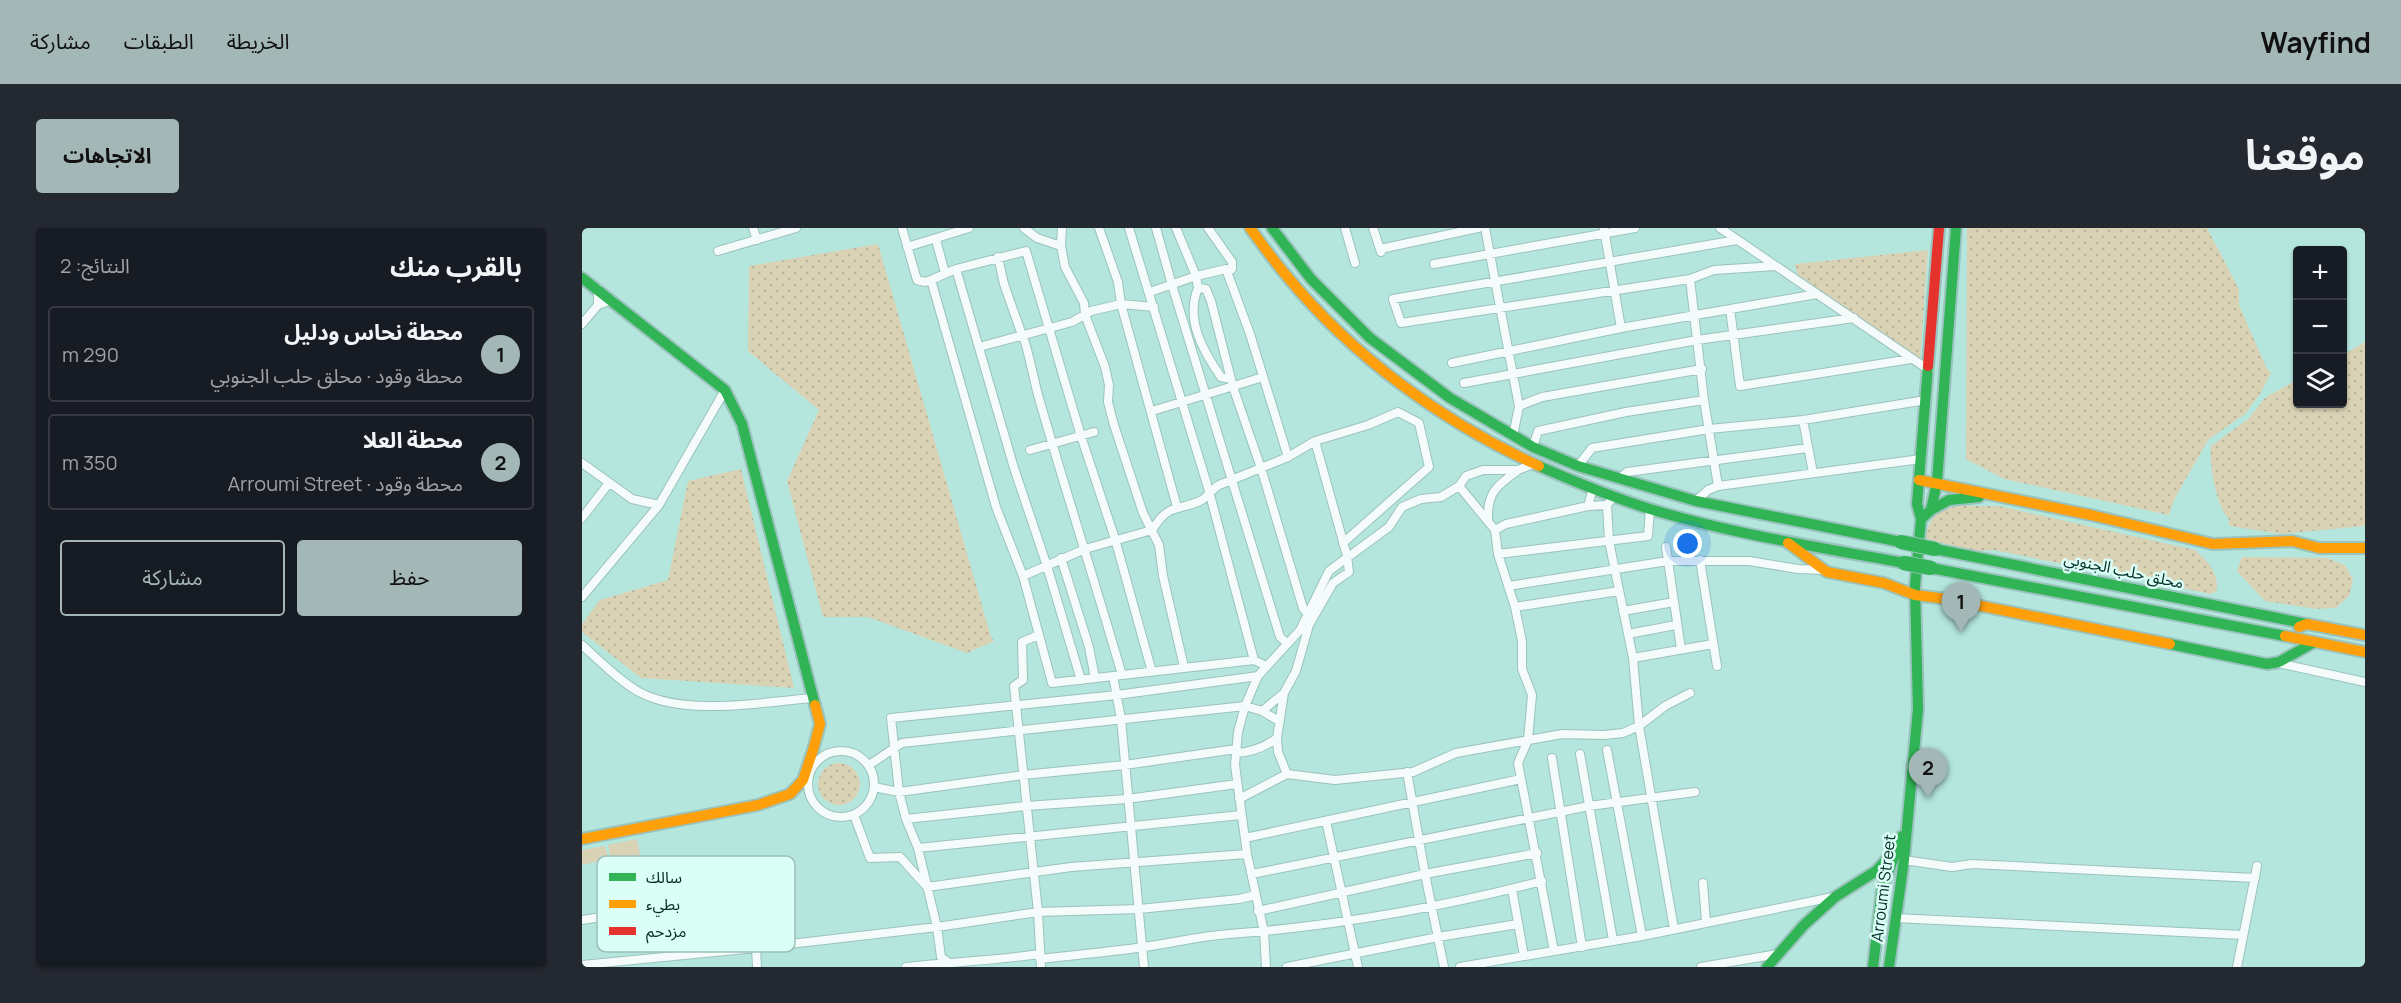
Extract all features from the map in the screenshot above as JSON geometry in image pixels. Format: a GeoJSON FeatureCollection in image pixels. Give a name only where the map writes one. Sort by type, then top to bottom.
{"type":"FeatureCollection","features":[{"type":"Feature","properties":{"kind":"main road"},"geometry":{"type":"LineString","coordinates":[[1250,228],[1277,266],[1314,306],[1387,372],[1435,407],[1533,464],[1593,488],[1610,501],[1650,508],[1779,540],[1797,549],[1820,568],[1884,583],[1916,595],[1958,601],[2267,664],[2278,663],[2313,642]]}},
{"type":"Feature","properties":{"kind":"main road","name":"محلق حلب الجنوبي"},"geometry":{"type":"LineString","coordinates":[[1272,228],[1311,279],[1370,338],[1412,371],[1450,398],[1513,436],[1578,466],[1696,501],[2365,635]]}},
{"type":"Feature","properties":{"kind":"main road"},"geometry":{"type":"LineString","coordinates":[[1926,514],[1917,508],[1940,228]]}},
{"type":"Feature","properties":{"kind":"main road"},"geometry":{"type":"LineString","coordinates":[[1926,514],[1937,482],[1956,228]]}},
{"type":"Feature","properties":{"kind":"main road"},"geometry":{"type":"LineString","coordinates":[[582,278],[725,390],[742,424],[820,724],[807,770],[797,791],[783,798],[758,805],[582,839]]}},
{"type":"Feature","properties":{"kind":"main road"},"geometry":{"type":"LineString","coordinates":[[1919,480],[2091,515],[2213,544],[2292,541],[2319,548],[2365,548]]}},
{"type":"Feature","properties":{"kind":"main road"},"geometry":{"type":"LineString","coordinates":[[1926,514],[1949,500],[1965,497],[1995,497]]}},
{"type":"Feature","properties":{"kind":"main road","name":"Arroumi Street"},"geometry":{"type":"LineString","coordinates":[[1889,967],[1901,854],[1908,821],[1918,709],[1916,595],[1926,514]]}},
{"type":"Feature","properties":{"kind":"main road","name":"محلق حلب الجنوبي"},"geometry":{"type":"LineString","coordinates":[[1779,540],[2365,652]]}},
{"type":"Feature","properties":{"kind":"main road"},"geometry":{"type":"LineString","coordinates":[[1819,547],[1815,559],[1820,568]]}},
{"type":"Feature","properties":{"kind":"main road"},"geometry":{"type":"LineString","coordinates":[[2278,663],[2288,638],[2295,629],[2307,624]]}},
{"type":"Feature","properties":{"kind":"main road"},"geometry":{"type":"LineString","coordinates":[[1767,967],[1804,925],[1835,897],[1901,854]]}},
{"type":"Feature","properties":{"kind":"main road","name":"Arroumi Street"},"geometry":{"type":"LineString","coordinates":[[1873,967],[1882,889],[1901,854]]}},
{"type":"Feature","properties":{"kind":"street"},"geometry":{"type":"LineString","coordinates":[[753,228],[757,240]]}},
{"type":"Feature","properties":{"kind":"street"},"geometry":{"type":"LineString","coordinates":[[718,251],[796,228]]}},
{"type":"Feature","properties":{"kind":"street"},"geometry":{"type":"LineString","coordinates":[[902,228],[917,280],[924,282],[956,269],[1026,251],[1081,436],[1115,538],[1152,672]]}},
{"type":"Feature","properties":{"kind":"street"},"geometry":{"type":"LineString","coordinates":[[906,247],[936,240],[969,228]]}},
{"type":"Feature","properties":{"kind":"street"},"geometry":{"type":"LineString","coordinates":[[1024,228],[1037,238],[1060,246]]}},
{"type":"Feature","properties":{"kind":"street"},"geometry":{"type":"LineString","coordinates":[[1062,228],[1060,246],[1065,267],[1084,303],[1085,315],[1105,367],[1109,385],[1108,402],[1114,425],[1143,513],[1159,545],[1163,576],[1184,667]]}},
{"type":"Feature","properties":{"kind":"street"},"geometry":{"type":"LineString","coordinates":[[1099,228],[1118,282],[1121,304],[1177,507]]}},
{"type":"Feature","properties":{"kind":"street"},"geometry":{"type":"LineString","coordinates":[[1130,228],[1209,491],[1254,660]]}},
{"type":"Feature","properties":{"kind":"street"},"geometry":{"type":"LineString","coordinates":[[1176,228],[1196,276],[1198,288],[1193,301],[1193,314],[1205,353],[1221,377],[1232,383]]}},
{"type":"Feature","properties":{"kind":"street"},"geometry":{"type":"LineString","coordinates":[[1208,228],[1232,262],[1232,269],[1227,272]]}},
{"type":"Feature","properties":{"kind":"street"},"geometry":{"type":"LineString","coordinates":[[1345,228],[1355,263]]}},
{"type":"Feature","properties":{"kind":"street"},"geometry":{"type":"LineString","coordinates":[[1373,228],[1381,252],[1478,228]]}},
{"type":"Feature","properties":{"kind":"street"},"geometry":{"type":"LineString","coordinates":[[1485,228],[1519,406],[1513,436]]}},
{"type":"Feature","properties":{"kind":"street"},"geometry":{"type":"LineString","coordinates":[[1434,264],[1490,255],[1605,230],[1635,228]]}},
{"type":"Feature","properties":{"kind":"street"},"geometry":{"type":"LineString","coordinates":[[1720,228],[1929,370]]}},
{"type":"Feature","properties":{"kind":"street"},"geometry":{"type":"LineString","coordinates":[[1159,229],[1172,285],[1205,396],[1280,637],[1287,642]]}},
{"type":"Feature","properties":{"kind":"street"},"geometry":{"type":"LineString","coordinates":[[1605,230],[1621,328]]}},
{"type":"Feature","properties":{"kind":"street"},"geometry":{"type":"LineString","coordinates":[[936,240],[945,273]]}},
{"type":"Feature","properties":{"kind":"street"},"geometry":{"type":"LineString","coordinates":[[1737,240],[1393,299],[1401,323],[1690,279],[1714,270],[1776,266]]}},
{"type":"Feature","properties":{"kind":"street"},"geometry":{"type":"LineString","coordinates":[[998,257],[1004,284],[1025,338],[1027,357],[1085,549],[1118,676],[1117,696],[1144,967]]}},
{"type":"Feature","properties":{"kind":"street"},"geometry":{"type":"LineString","coordinates":[[956,269],[1014,468],[1047,566],[1081,680]]}},
{"type":"Feature","properties":{"kind":"street"},"geometry":{"type":"LineString","coordinates":[[1150,292],[1196,276],[1226,269],[1288,457]]}},
{"type":"Feature","properties":{"kind":"street"},"geometry":{"type":"LineString","coordinates":[[1690,279],[1704,400],[1718,486]]}},
{"type":"Feature","properties":{"kind":"street"},"geometry":{"type":"LineString","coordinates":[[931,280],[996,507],[1023,576],[1052,683],[1254,660],[1266,666]]}},
{"type":"Feature","properties":{"kind":"street"},"geometry":{"type":"LineString","coordinates":[[1198,288],[1206,289],[1211,301],[1232,383],[1261,468],[1303,608],[1307,613]]}},
{"type":"Feature","properties":{"kind":"street"},"geometry":{"type":"LineString","coordinates":[[598,289],[598,305]]}},
{"type":"Feature","properties":{"kind":"street"},"geometry":{"type":"LineString","coordinates":[[1452,363],[1621,328],[1817,294]]}},
{"type":"Feature","properties":{"kind":"street"},"geometry":{"type":"LineString","coordinates":[[582,324],[598,305],[612,300]]}},
{"type":"Feature","properties":{"kind":"street"},"geometry":{"type":"LineString","coordinates":[[1084,303],[1101,309]]}},
{"type":"Feature","properties":{"kind":"street"},"geometry":{"type":"LineString","coordinates":[[979,347],[1072,322],[1101,309],[1121,304],[1155,307]]}},
{"type":"Feature","properties":{"kind":"street"},"geometry":{"type":"LineString","coordinates":[[1730,309],[1740,386],[1911,359]]}},
{"type":"Feature","properties":{"kind":"street"},"geometry":{"type":"LineString","coordinates":[[1464,383],[1697,340],[1854,318]]}},
{"type":"Feature","properties":{"kind":"street"},"geometry":{"type":"LineString","coordinates":[[1519,406],[1542,397],[1702,369]]}},
{"type":"Feature","properties":{"kind":"street"},"geometry":{"type":"LineString","coordinates":[[1152,411],[1205,396],[1232,383],[1263,377]]}},
{"type":"Feature","properties":{"kind":"street"},"geometry":{"type":"LineString","coordinates":[[582,597],[659,505],[725,390]]}},
{"type":"Feature","properties":{"kind":"street"},"geometry":{"type":"LineString","coordinates":[[1533,447],[1538,431],[1626,412],[1704,400]]}},
{"type":"Feature","properties":{"kind":"street"},"geometry":{"type":"LineString","coordinates":[[1578,466],[1592,448],[1709,429],[1803,420],[1926,400]]}},
{"type":"Feature","properties":{"kind":"street"},"geometry":{"type":"LineString","coordinates":[[1023,576],[1061,558],[1115,538],[1152,530],[1161,516],[1177,507],[1203,500],[1209,491],[1218,485],[1288,457],[1315,441],[1398,412],[1419,423],[1429,466],[1343,543]]}},
{"type":"Feature","properties":{"kind":"street"},"geometry":{"type":"LineString","coordinates":[[1803,420],[1813,473]]}},
{"type":"Feature","properties":{"kind":"street"},"geometry":{"type":"LineString","coordinates":[[1030,450],[1094,432]]}},
{"type":"Feature","properties":{"kind":"street"},"geometry":{"type":"LineString","coordinates":[[1287,774],[1278,752],[1277,738],[1284,693],[1296,671],[1309,625],[1334,583],[1349,572],[1347,556],[1315,441]]}},
{"type":"Feature","properties":{"kind":"street"},"geometry":{"type":"LineString","coordinates":[[1619,479],[1627,472],[1808,448]]}},
{"type":"Feature","properties":{"kind":"street"},"geometry":{"type":"LineString","coordinates":[[1696,501],[1708,490],[1718,486],[1921,459]]}},
{"type":"Feature","properties":{"kind":"street"},"geometry":{"type":"LineString","coordinates":[[582,463],[632,499],[659,505]]}},
{"type":"Feature","properties":{"kind":"street"},"geometry":{"type":"LineString","coordinates":[[1488,520],[1487,504],[1494,490],[1518,470],[1533,464]]}},
{"type":"Feature","properties":{"kind":"street"},"geometry":{"type":"LineString","coordinates":[[1266,967],[1264,932],[1258,911],[1241,815],[1236,751],[1245,706],[1258,675],[1300,630],[1329,571],[1389,527],[1402,507],[1421,499],[1441,497],[1459,486],[1466,476],[1483,470],[1518,470]]}},
{"type":"Feature","properties":{"kind":"street"},"geometry":{"type":"LineString","coordinates":[[582,518],[609,483]]}},
{"type":"Feature","properties":{"kind":"street"},"geometry":{"type":"LineString","coordinates":[[1459,486],[1495,530],[1498,554],[1515,607],[1522,641],[1522,669],[1532,695],[1528,740],[1518,763],[1554,951]]}},
{"type":"Feature","properties":{"kind":"street"},"geometry":{"type":"LineString","coordinates":[[1588,506],[1593,488]]}},
{"type":"Feature","properties":{"kind":"street"},"geometry":{"type":"LineString","coordinates":[[1495,530],[1506,524],[1610,501],[1610,541],[1634,658],[1639,726],[1674,929]]}},
{"type":"Feature","properties":{"kind":"street"},"geometry":{"type":"LineString","coordinates":[[1498,554],[1648,536],[1650,508]]}},
{"type":"Feature","properties":{"kind":"street"},"geometry":{"type":"LineString","coordinates":[[1666,548],[1681,650]]}},
{"type":"Feature","properties":{"kind":"street"},"geometry":{"type":"LineString","coordinates":[[1061,558],[1089,647],[1095,678]]}},
{"type":"Feature","properties":{"kind":"street"},"geometry":{"type":"LineString","coordinates":[[1700,560],[1717,666]]}},
{"type":"Feature","properties":{"kind":"street"},"geometry":{"type":"LineString","coordinates":[[1508,586],[1616,571],[1668,561],[1749,561],[1798,569],[1820,568]]}},
{"type":"Feature","properties":{"kind":"street"},"geometry":{"type":"LineString","coordinates":[[1515,607],[1619,591]]}},
{"type":"Feature","properties":{"kind":"street"},"geometry":{"type":"LineString","coordinates":[[1623,611],[1674,602]]}},
{"type":"Feature","properties":{"kind":"street"},"geometry":{"type":"LineString","coordinates":[[1628,634],[1676,625]]}},
{"type":"Feature","properties":{"kind":"street"},"geometry":{"type":"LineString","coordinates":[[1039,635],[1022,642],[1023,680],[1014,686],[1038,912],[1040,960]]}},
{"type":"Feature","properties":{"kind":"street"},"geometry":{"type":"LineString","coordinates":[[1634,658],[1713,644]]}},
{"type":"Feature","properties":{"kind":"street"},"geometry":{"type":"LineString","coordinates":[[582,645],[639,692],[668,703],[695,707],[813,698]]}},
{"type":"Feature","properties":{"kind":"street"},"geometry":{"type":"LineString","coordinates":[[2278,663],[2365,682]]}},
{"type":"Feature","properties":{"kind":"street"},"geometry":{"type":"LineString","coordinates":[[949,965],[940,957],[937,927],[918,848],[906,819],[899,792],[891,718],[1016,704],[1117,696],[1258,675]]}},
{"type":"Feature","properties":{"kind":"street"},"geometry":{"type":"LineString","coordinates":[[1262,711],[1284,693]]}},
{"type":"Feature","properties":{"kind":"street"},"geometry":{"type":"LineString","coordinates":[[1239,799],[1287,774],[1335,780],[1407,772],[1456,753],[1528,740],[1562,734],[1623,733],[1639,726],[1665,706],[1690,693]]}},
{"type":"Feature","properties":{"kind":"street"},"geometry":{"type":"LineString","coordinates":[[869,765],[902,743],[1121,719],[1245,706],[1262,711],[1279,721]]}},
{"type":"Feature","properties":{"kind":"street"},"geometry":{"type":"LineString","coordinates":[[874,787],[899,792],[1023,775],[1236,751],[1248,752],[1277,738]]}},
{"type":"Feature","properties":{"kind":"street"},"geometry":{"type":"LineString","coordinates":[[838,750],[856,753],[869,765],[874,787],[868,804],[854,815],[835,818],[818,809],[808,793],[809,772],[822,755],[838,750]]}},
{"type":"Feature","properties":{"kind":"street"},"geometry":{"type":"LineString","coordinates":[[1607,750],[1642,936]]}},
{"type":"Feature","properties":{"kind":"street"},"geometry":{"type":"LineString","coordinates":[[1580,754],[1613,940]]}},
{"type":"Feature","properties":{"kind":"street"},"geometry":{"type":"LineString","coordinates":[[1552,758],[1582,947]]}},
{"type":"Feature","properties":{"kind":"street"},"geometry":{"type":"LineString","coordinates":[[1407,772],[1444,967]]}},
{"type":"Feature","properties":{"kind":"street"},"geometry":{"type":"LineString","coordinates":[[1245,838],[1521,779]]}},
{"type":"Feature","properties":{"kind":"street"},"geometry":{"type":"LineString","coordinates":[[906,819],[1026,806],[1127,799],[1237,784]]}},
{"type":"Feature","properties":{"kind":"street"},"geometry":{"type":"LineString","coordinates":[[1252,874],[1561,811],[1695,792]]}},
{"type":"Feature","properties":{"kind":"street"},"geometry":{"type":"LineString","coordinates":[[854,815],[870,858],[900,857],[927,887]]}},
{"type":"Feature","properties":{"kind":"street"},"geometry":{"type":"LineString","coordinates":[[918,848],[1241,815]]}},
{"type":"Feature","properties":{"kind":"street"},"geometry":{"type":"LineString","coordinates":[[1326,821],[1358,967]]}},
{"type":"Feature","properties":{"kind":"street"},"geometry":{"type":"LineString","coordinates":[[1258,911],[1425,874],[1537,853]]}},
{"type":"Feature","properties":{"kind":"street"},"geometry":{"type":"LineString","coordinates":[[927,887],[1033,872],[1247,854]]}},
{"type":"Feature","properties":{"kind":"street"},"geometry":{"type":"LineString","coordinates":[[1901,854],[1952,867],[1972,864],[2255,878]]}},
{"type":"Feature","properties":{"kind":"street"},"geometry":{"type":"LineString","coordinates":[[2237,967],[2257,866]]}},
{"type":"Feature","properties":{"kind":"street"},"geometry":{"type":"LineString","coordinates":[[906,967],[1040,960],[1229,934],[1348,922],[1432,907],[1542,881]]}},
{"type":"Feature","properties":{"kind":"street"},"geometry":{"type":"LineString","coordinates":[[1703,883],[1706,922]]}},
{"type":"Feature","properties":{"kind":"street"},"geometry":{"type":"LineString","coordinates":[[1512,889],[1524,956]]}},
{"type":"Feature","properties":{"kind":"street"},"geometry":{"type":"LineString","coordinates":[[795,943],[937,927],[1038,912],[1139,909],[1256,895]]}},
{"type":"Feature","properties":{"kind":"street"},"geometry":{"type":"LineString","coordinates":[[1460,967],[1642,936],[1835,897]]}},
{"type":"Feature","properties":{"kind":"street"},"geometry":{"type":"LineString","coordinates":[[582,920],[597,918]]}},
{"type":"Feature","properties":{"kind":"street"},"geometry":{"type":"LineString","coordinates":[[1895,918],[2243,935]]}},
{"type":"Feature","properties":{"kind":"street"},"geometry":{"type":"LineString","coordinates":[[1287,967],[1438,937],[1518,924]]}},
{"type":"Feature","properties":{"kind":"street"},"geometry":{"type":"LineString","coordinates":[[582,965],[715,952]]}},
{"type":"Feature","properties":{"kind":"street"},"geometry":{"type":"LineString","coordinates":[[756,952],[757,967]]}},
{"type":"Feature","properties":{"kind":"street"},"geometry":{"type":"LineString","coordinates":[[1701,967],[1779,954]]}},
{"type":"Feature","properties":{"kind":"shaded area"},"geometry":{"type":"Polygon","coordinates":[[[1967,228],[2207,228],[2239,289],[2239,305],[2266,367],[2271,373],[2260,394],[2245,414],[2208,440],[2175,498],[2169,515],[2004,479],[1966,459],[1967,228]]]}},
{"type":"Feature","properties":{"kind":"shaded area"},"geometry":{"type":"Polygon","coordinates":[[[878,244],[994,641],[967,653],[868,617],[823,617],[787,481],[819,410],[748,351],[749,266],[878,244]]]}},
{"type":"Feature","properties":{"kind":"shaded area"},"geometry":{"type":"Polygon","coordinates":[[[1928,250],[1920,359],[1797,274],[1795,264],[1928,250]]]}},
{"type":"Feature","properties":{"kind":"shaded area"},"geometry":{"type":"Polygon","coordinates":[[[2365,342],[2365,526],[2282,534],[2229,526],[2229,519],[2220,505],[2214,485],[2211,446],[2248,419],[2266,397],[2293,382],[2293,408],[2347,408],[2347,353],[2365,342]]]}},
{"type":"Feature","properties":{"kind":"shaded area"},"geometry":{"type":"Polygon","coordinates":[[[741,469],[794,688],[641,678],[582,632],[582,624],[600,600],[668,580],[688,481],[741,469]]]}},
{"type":"Feature","properties":{"kind":"shaded area"},"geometry":{"type":"Polygon","coordinates":[[[1957,506],[1998,506],[2195,550],[2211,567],[2216,578],[2217,590],[2211,594],[1994,550],[1976,551],[1926,539],[1934,516],[1957,506]]]}},
{"type":"Feature","properties":{"kind":"shaded area"},"geometry":{"type":"Polygon","coordinates":[[[2242,557],[2327,558],[2345,565],[2353,580],[2349,596],[2336,608],[2316,609],[2265,601],[2237,571],[2242,557]]]}},
{"type":"Feature","properties":{"kind":"shaded area"},"geometry":{"type":"Polygon","coordinates":[[[839,763],[847,764],[854,769],[859,776],[859,792],[854,799],[847,804],[839,805],[831,804],[824,799],[819,792],[818,784],[819,776],[824,769],[831,764],[839,763]]]}},
{"type":"Feature","properties":{"kind":"shaded area"},"geometry":{"type":"Polygon","coordinates":[[[637,839],[640,856],[610,856],[608,845],[637,839]]]}},
{"type":"Feature","properties":{"kind":"shaded area"},"geometry":{"type":"Polygon","coordinates":[[[605,846],[608,856],[597,856],[597,862],[582,865],[582,850],[605,846]]]}},
{"type":"Feature","properties":{"kind":"traffic: fast"},"geometry":{"type":"LineString","coordinates":[[1272,228],[1311,279],[1370,338],[1450,398],[1533,447],[1578,466],[1696,501],[1901,542]]}},
{"type":"Feature","properties":{"kind":"traffic: fast"},"geometry":{"type":"LineString","coordinates":[[1921,519],[1931,510],[1937,482],[1956,228]]}},
{"type":"Feature","properties":{"kind":"traffic: fast"},"geometry":{"type":"LineString","coordinates":[[582,278],[725,390],[742,424],[815,705]]}},
{"type":"Feature","properties":{"kind":"traffic: fast"},"geometry":{"type":"LineString","coordinates":[[1889,967],[1904,860],[1918,709],[1915,586],[1921,519],[1917,504],[1928,366]]}},
{"type":"Feature","properties":{"kind":"traffic: fast"},"geometry":{"type":"LineString","coordinates":[[1539,466],[1622,499],[1681,518],[1904,563]]}},
{"type":"Feature","properties":{"kind":"traffic: fast"},"geometry":{"type":"LineString","coordinates":[[1931,510],[1949,500],[1979,497]]}},
{"type":"Feature","properties":{"kind":"traffic: fast"},"geometry":{"type":"LineString","coordinates":[[1901,542],[1935,549]]}},
{"type":"Feature","properties":{"kind":"traffic: fast"},"geometry":{"type":"LineString","coordinates":[[1935,549],[2307,624]]}},
{"type":"Feature","properties":{"kind":"traffic: fast"},"geometry":{"type":"LineString","coordinates":[[1904,563],[1931,568]]}},
{"type":"Feature","properties":{"kind":"traffic: fast"},"geometry":{"type":"LineString","coordinates":[[1931,568],[2285,636]]}},
{"type":"Feature","properties":{"kind":"traffic: fast"},"geometry":{"type":"LineString","coordinates":[[2170,644],[2267,664],[2279,662],[2313,643]]}},
{"type":"Feature","properties":{"kind":"traffic: fast"},"geometry":{"type":"LineString","coordinates":[[1873,967],[1882,889],[1902,836]]}},
{"type":"Feature","properties":{"kind":"traffic: fast"},"geometry":{"type":"LineString","coordinates":[[1767,967],[1804,925],[1835,897],[1876,871],[1895,850]]}},
{"type":"Feature","properties":{"kind":"traffic: slow"},"geometry":{"type":"LineString","coordinates":[[1250,228],[1312,305],[1370,360],[1435,408],[1504,449],[1539,466]]}},
{"type":"Feature","properties":{"kind":"traffic: slow"},"geometry":{"type":"LineString","coordinates":[[1919,480],[2091,515],[2213,544],[2292,541],[2319,548],[2365,548]]}},
{"type":"Feature","properties":{"kind":"traffic: slow"},"geometry":{"type":"LineString","coordinates":[[1788,543],[1827,572],[1884,583],[1915,595],[1947,599],[2170,644]]}},
{"type":"Feature","properties":{"kind":"traffic: slow"},"geometry":{"type":"LineString","coordinates":[[2299,627],[2307,624],[2365,635]]}},
{"type":"Feature","properties":{"kind":"traffic: slow"},"geometry":{"type":"LineString","coordinates":[[2285,636],[2365,652]]}},
{"type":"Feature","properties":{"kind":"traffic: slow"},"geometry":{"type":"LineString","coordinates":[[582,839],[758,805],[790,794],[803,780],[813,750],[820,724],[815,705]]}},
{"type":"Feature","properties":{"kind":"traffic: jam"},"geometry":{"type":"LineString","coordinates":[[1928,366],[1939,228]]}},
{"type":"Feature","properties":{"kind":"place","name":"محطة نحاس ودليل"},"geometry":{"type":"Point","coordinates":[1961,632]}},
{"type":"Feature","properties":{"kind":"place","name":"محطة العلا"},"geometry":{"type":"Point","coordinates":[1928,798]}}]}
